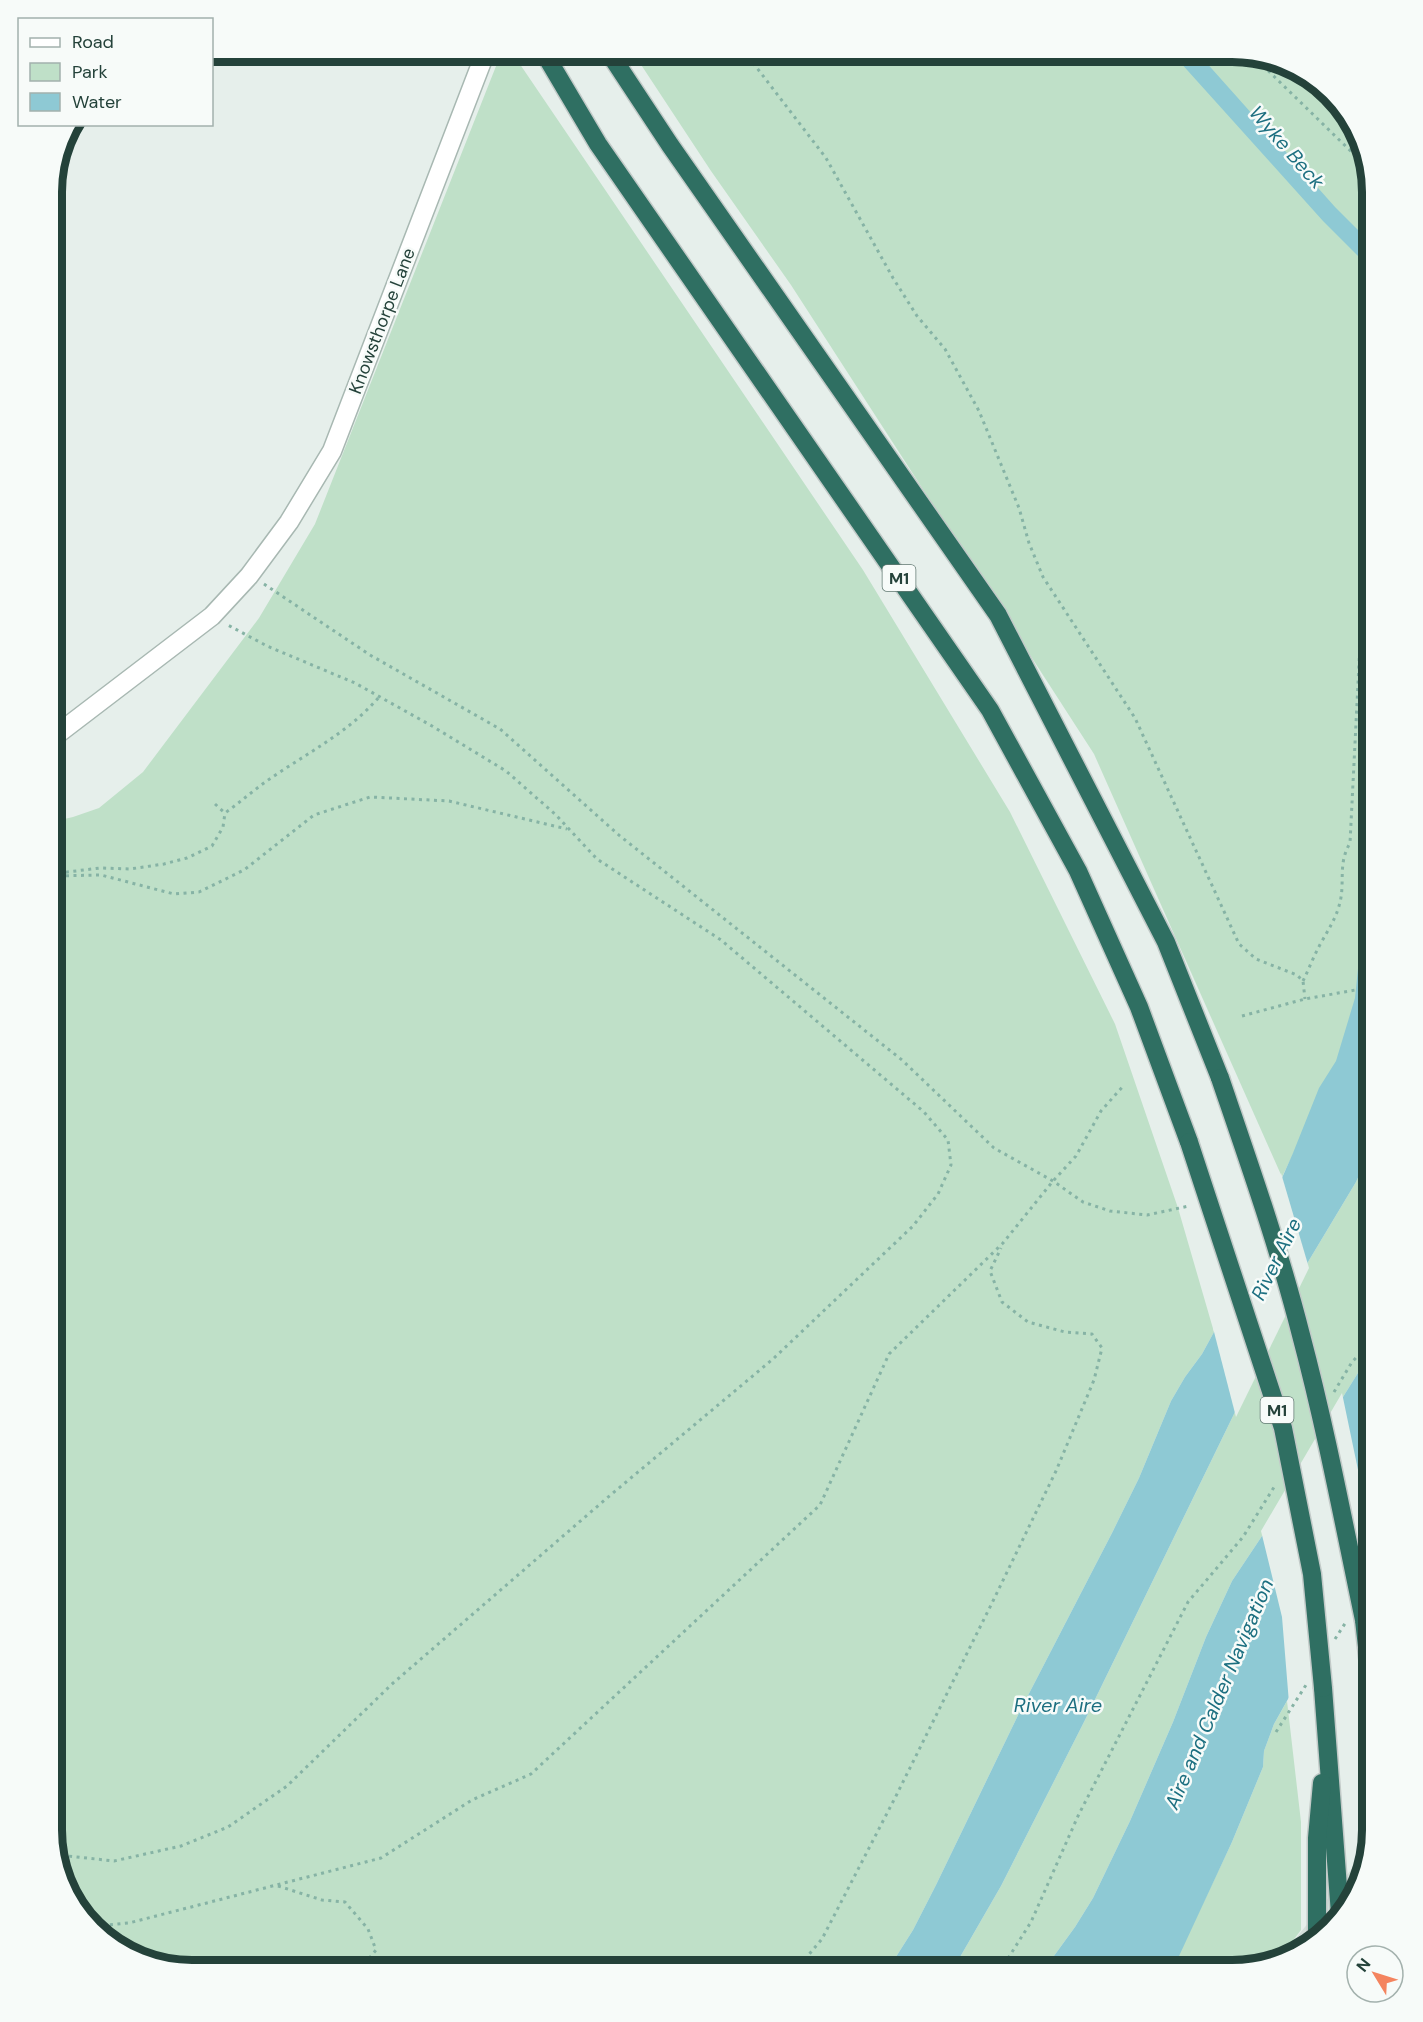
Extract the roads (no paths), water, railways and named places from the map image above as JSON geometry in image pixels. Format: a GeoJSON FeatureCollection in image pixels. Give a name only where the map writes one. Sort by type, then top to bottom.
{"type":"FeatureCollection","features":[{"type":"Feature","properties":{"kind":"highway","name":"M1"},"geometry":{"type":"LineString","coordinates":[[550,62],[598,144],[990,710],[1083,882],[1139,1007],[1189,1142],[1283,1428],[1312,1574],[1328,1733],[1340,1902]]}},
{"type":"Feature","properties":{"kind":"highway","name":"M1"},"geometry":{"type":"LineString","coordinates":[[616,62],[670,145],[998,615],[1166,942],[1220,1078],[1269,1222],[1301,1333],[1328,1446],[1362,1610]]}},
{"type":"Feature","properties":{"kind":"highway"},"geometry":{"type":"LineString","coordinates":[[1317,1928],[1317,1838],[1328,1733]]}},
{"type":"Feature","properties":{"kind":"street","name":"Knowsthorpe Lane"},"geometry":{"type":"LineString","coordinates":[[62,731],[212,616],[249,576],[289,522],[332,452],[482,62]]}},
{"type":"Feature","properties":{"kind":"water"},"geometry":{"type":"Polygon","coordinates":[[[1180,62],[1206,62],[1335,207],[1362,234],[1362,260],[1323,221],[1180,62]]]}},
{"type":"Feature","properties":{"kind":"water","name":"River Aire"},"geometry":{"type":"Polygon","coordinates":[[[1362,940],[1362,1169],[1356,1182],[1308,1262],[1085,1720],[1001,1886],[958,1960],[894,1960],[913,1930],[936,1885],[1021,1709],[1112,1533],[1139,1478],[1171,1401],[1214,1332],[1293,1153],[1319,1088],[1336,1061],[1355,998],[1362,940]]]}},
{"type":"Feature","properties":{"kind":"water","name":"Aire and Calder Navigation"},"geometry":{"type":"Polygon","coordinates":[[[1362,1366],[1362,1567],[1274,1724],[1264,1751],[1263,1767],[1232,1842],[1177,1960],[1051,1960],[1093,1898],[1130,1821],[1173,1722],[1206,1637],[1232,1581],[1262,1536],[1362,1366]]]}},
{"type":"Feature","properties":{"kind":"water label","name":"Wyke Beck"},"geometry":{"type":"Point","coordinates":[1287,147]}}]}
